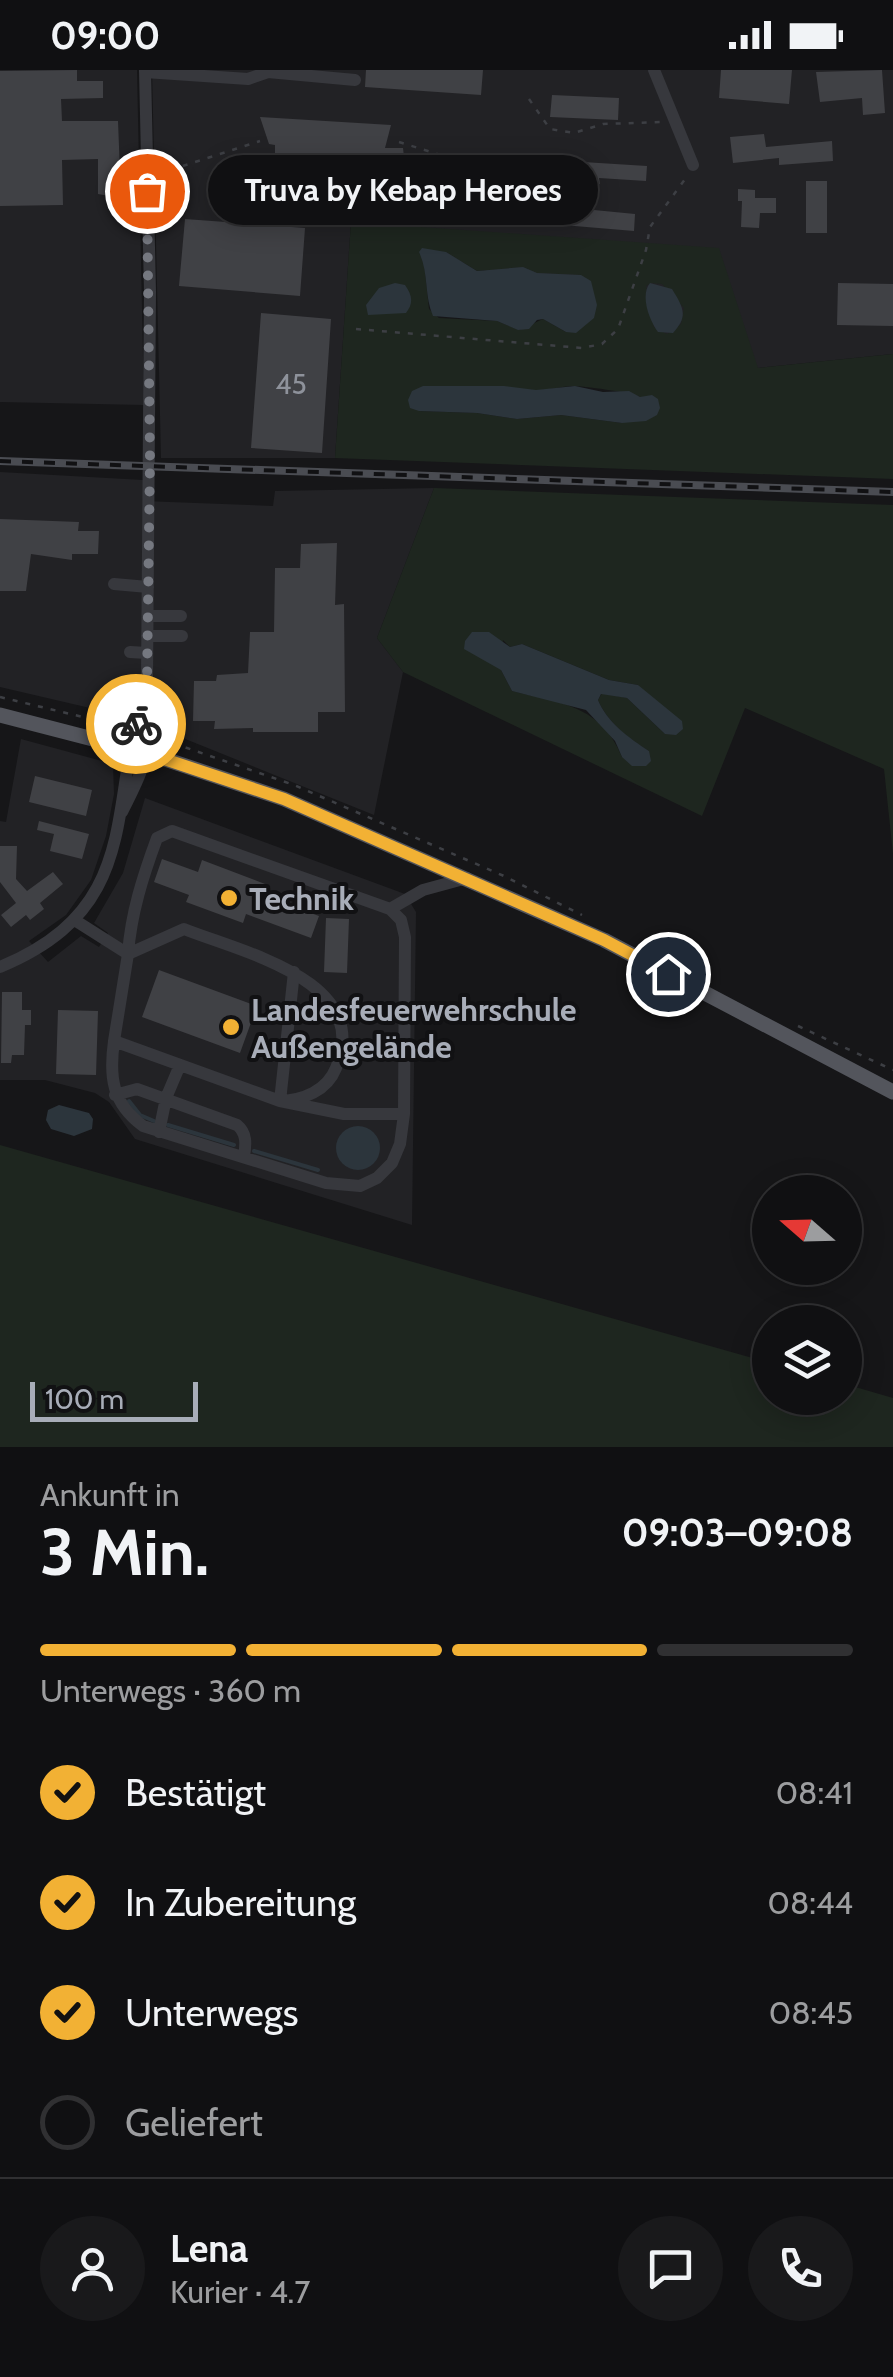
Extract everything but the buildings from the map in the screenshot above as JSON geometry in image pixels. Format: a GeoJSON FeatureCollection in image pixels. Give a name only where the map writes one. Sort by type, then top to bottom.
{"type":"FeatureCollection","features":[{"type":"Feature","properties":{"kind":"main road"},"geometry":{"type":"LineString","coordinates":[[0,715],[139,751],[284,799],[604,940],[893,1092]]}},
{"type":"Feature","properties":{"kind":"street"},"geometry":{"type":"LineString","coordinates":[[654,70],[693,165]]}},
{"type":"Feature","properties":{"kind":"street"},"geometry":{"type":"LineString","coordinates":[[0,967],[44,947],[76,921],[98,887],[139,751],[152,736],[147,681],[145,71],[268,72],[355,80]]}},
{"type":"Feature","properties":{"kind":"street"},"geometry":{"type":"LineString","coordinates":[[114,584],[148,587]]}},
{"type":"Feature","properties":{"kind":"street"},"geometry":{"type":"LineString","coordinates":[[148,616],[181,616]]}},
{"type":"Feature","properties":{"kind":"street"},"geometry":{"type":"LineString","coordinates":[[147,636],[182,636]]}},
{"type":"Feature","properties":{"kind":"street"},"geometry":{"type":"LineString","coordinates":[[130,652],[147,653]]}},
{"type":"Feature","properties":{"kind":"street"},"geometry":{"type":"LineString","coordinates":[[172,831],[390,909],[402,920],[405,936],[404,1114],[400,1144],[392,1163],[377,1178],[360,1186],[326,1184],[159,1132],[130,1116],[111,1082],[128,954],[130,924],[141,882],[157,838],[172,831]]}},
{"type":"Feature","properties":{"kind":"street"},"geometry":{"type":"LineString","coordinates":[[390,909],[423,890],[467,878]]}},
{"type":"Feature","properties":{"kind":"street"},"geometry":{"type":"LineString","coordinates":[[76,921],[128,954]]}},
{"type":"Feature","properties":{"kind":"street"},"geometry":{"type":"LineString","coordinates":[[128,954],[184,930],[294,972],[314,984],[337,1011],[340,1055],[336,1071],[326,1084],[297,1100],[280,1101]]}},
{"type":"Feature","properties":{"kind":"street"},"geometry":{"type":"LineString","coordinates":[[280,1101],[294,972]]}},
{"type":"Feature","properties":{"kind":"street"},"geometry":{"type":"LineString","coordinates":[[114,1041],[280,1101],[344,1114],[404,1114]]}},
{"type":"Feature","properties":{"kind":"street"},"geometry":{"type":"LineString","coordinates":[[287,1048],[336,1049]]}},
{"type":"Feature","properties":{"kind":"street"},"geometry":{"type":"LineString","coordinates":[[351,1049],[404,1050]]}},
{"type":"Feature","properties":{"kind":"street"},"geometry":{"type":"LineString","coordinates":[[159,1132],[166,1098],[180,1065]]}},
{"type":"Feature","properties":{"kind":"street"},"geometry":{"type":"LineString","coordinates":[[115,1095],[137,1089],[238,1124],[244,1130],[244,1156]]}},
{"type":"Feature","properties":{"kind":"path"},"geometry":{"type":"LineString","coordinates":[[530,98],[550,129],[574,133],[603,124],[673,120]]}},
{"type":"Feature","properties":{"kind":"path"},"geometry":{"type":"LineString","coordinates":[[147,178],[260,141]]}},
{"type":"Feature","properties":{"kind":"path"},"geometry":{"type":"LineString","coordinates":[[399,142],[489,170]]}},
{"type":"Feature","properties":{"kind":"path"},"geometry":{"type":"LineString","coordinates":[[356,329],[582,348],[602,344],[618,329],[650,227],[683,186],[693,165]]}},
{"type":"Feature","properties":{"kind":"path"},"geometry":{"type":"LineString","coordinates":[[0,698],[122,727]]}},
{"type":"Feature","properties":{"kind":"shaded area"},"geometry":{"type":"Polygon","coordinates":[[[0,70],[137,70],[144,405],[0,402],[0,70]]]}},
{"type":"Feature","properties":{"kind":"shaded area"},"geometry":{"type":"Polygon","coordinates":[[[152,70],[893,70],[893,354],[758,368],[351,222],[335,458],[161,458],[152,70]]]}},
{"type":"Feature","properties":{"kind":"shaded area"},"geometry":{"type":"Polygon","coordinates":[[[351,222],[719,248],[758,368],[893,354],[893,479],[335,458],[351,222]],[[446,252],[424,262],[429,309],[439,318],[497,321],[519,330],[543,319],[566,332],[581,275],[537,273],[523,267],[477,271],[446,252]],[[662,284],[646,286],[654,327],[667,334],[681,324],[684,308],[662,284]],[[423,386],[419,411],[517,419],[561,415],[622,423],[640,397],[577,386],[537,390],[423,386]]]}},
{"type":"Feature","properties":{"kind":"shaded area"},"geometry":{"type":"Polygon","coordinates":[[[422,248],[446,252],[477,271],[523,267],[537,273],[581,275],[591,281],[597,305],[594,318],[576,333],[543,319],[529,329],[518,330],[497,321],[433,316],[419,252],[422,248]]]}},
{"type":"Feature","properties":{"kind":"shaded area"},"geometry":{"type":"Polygon","coordinates":[[[395,283],[405,285],[411,296],[406,313],[368,315],[366,305],[379,288],[395,283]]]}},
{"type":"Feature","properties":{"kind":"shaded area"},"geometry":{"type":"Polygon","coordinates":[[[650,283],[672,289],[679,301],[683,316],[673,333],[658,332],[652,321],[646,301],[650,283]]]}},
{"type":"Feature","properties":{"kind":"shaded area"},"geometry":{"type":"Polygon","coordinates":[[[423,386],[536,390],[575,386],[603,392],[629,391],[640,397],[652,395],[658,399],[660,408],[657,415],[646,421],[622,423],[561,415],[517,419],[410,408],[412,391],[423,386]]]}},
{"type":"Feature","properties":{"kind":"shaded area"},"geometry":{"type":"Polygon","coordinates":[[[0,472],[143,480],[143,501],[273,506],[275,491],[434,488],[377,638],[403,672],[374,815],[120,715],[0,687],[0,472]]]}},
{"type":"Feature","properties":{"kind":"shaded area"},"geometry":{"type":"Polygon","coordinates":[[[434,488],[893,505],[893,854],[884,769],[745,708],[702,816],[403,672],[377,638],[434,488]],[[503,640],[501,670],[512,691],[562,703],[591,716],[603,726],[622,757],[649,751],[607,716],[598,700],[602,693],[627,698],[665,734],[638,685],[609,680],[522,644],[510,647],[503,640]]]}},
{"type":"Feature","properties":{"kind":"shaded area"},"geometry":{"type":"Polygon","coordinates":[[[472,632],[489,632],[510,647],[522,644],[609,680],[638,685],[682,721],[683,729],[676,735],[665,734],[627,698],[601,694],[598,700],[607,715],[649,751],[651,761],[646,766],[632,766],[586,710],[512,691],[501,670],[464,649],[472,632]]]}},
{"type":"Feature","properties":{"kind":"shaded area","name":"Landesfeuerwehrschule Außengelände"},"geometry":{"type":"Polygon","coordinates":[[[21,739],[113,764],[114,794],[106,836],[91,880],[66,915],[29,941],[48,962],[81,936],[99,947],[108,933],[94,923],[123,873],[145,798],[405,894],[416,912],[412,1225],[135,1139],[109,1102],[95,1093],[45,1080],[0,1080],[0,821],[6,822],[21,739]]]}},
{"type":"Feature","properties":{"kind":"shaded area"},"geometry":{"type":"Polygon","coordinates":[[[59,1105],[89,1113],[92,1129],[74,1136],[51,1129],[46,1120],[48,1110],[59,1105]]]}},
{"type":"Feature","properties":{"kind":"shaded area"},"geometry":{"type":"Polygon","coordinates":[[[358,1126],[374,1132],[380,1148],[374,1164],[358,1170],[342,1164],[336,1148],[342,1132],[358,1126]]]}},
{"type":"Feature","properties":{"kind":"shaded area"},"geometry":{"type":"Polygon","coordinates":[[[0,1145],[752,1358],[752,1415],[862,1415],[862,1389],[893,1398],[893,1447],[0,1447],[0,1145]]]}},
{"type":"Feature","properties":{"kind":"waterway"},"geometry":{"type":"LineString","coordinates":[[129,1101],[140,1115],[154,1121]]}},
{"type":"Feature","properties":{"kind":"waterway"},"geometry":{"type":"LineString","coordinates":[[168,1125],[234,1145]]}},
{"type":"Feature","properties":{"kind":"waterway"},"geometry":{"type":"LineString","coordinates":[[254,1151],[318,1170]]}},
{"type":"Feature","properties":{"kind":"railway"},"geometry":{"type":"LineString","coordinates":[[0,461],[893,492]]}},
{"type":"Feature","properties":{"kind":"way so far"},"geometry":{"type":"LineString","coordinates":[[136,724],[147,681],[147,191]]}},
{"type":"Feature","properties":{"kind":"place","name":"Truva by Kebap Heroes"},"geometry":{"type":"Point","coordinates":[147,191]}},
{"type":"Feature","properties":{"kind":"place","name":"Technik"},"geometry":{"type":"Point","coordinates":[229,898]}},
{"type":"Feature","properties":{"kind":"place","name":"Landesfeuerwehrschule Außengelände"},"geometry":{"type":"Point","coordinates":[231,1027]}},
{"type":"Feature","properties":{"kind":"route"},"geometry":{"type":"LineString","coordinates":[[136,724],[131,748],[284,799],[604,940],[668,974]]}}]}
